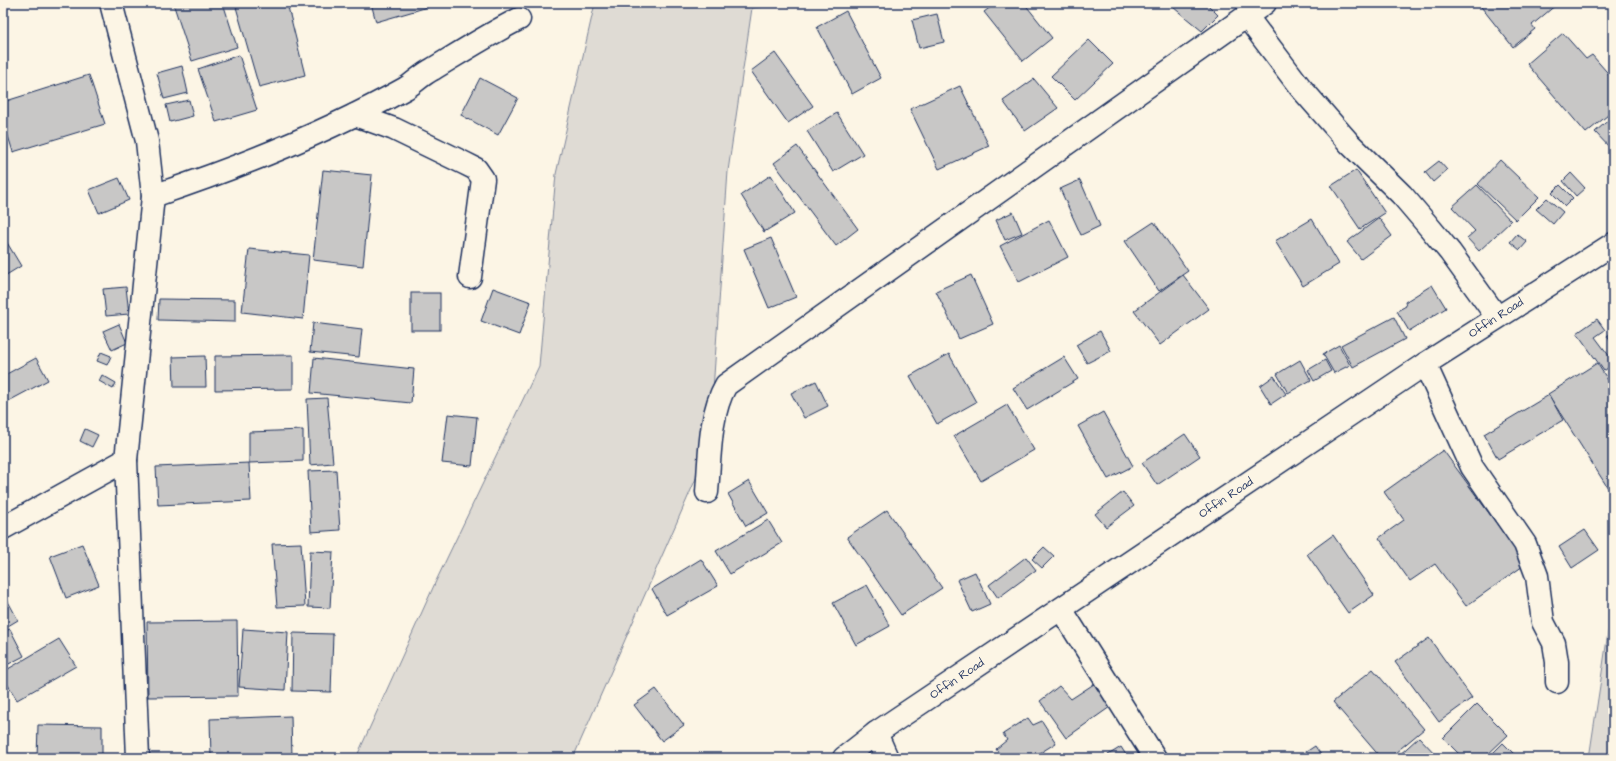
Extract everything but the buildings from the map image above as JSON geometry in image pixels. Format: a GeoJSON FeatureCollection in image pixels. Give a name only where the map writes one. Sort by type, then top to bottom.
{"type":"FeatureCollection","features":[{"type":"Feature","properties":{"kind":"street"},"geometry":{"type":"LineString","coordinates":[[111,3],[148,141],[153,196],[126,460],[138,758]]}},
{"type":"Feature","properties":{"kind":"street"},"geometry":{"type":"LineString","coordinates":[[707,492],[715,410],[719,396],[726,385],[1265,3]]}},
{"type":"Feature","properties":{"kind":"street"},"geometry":{"type":"LineString","coordinates":[[1247,17],[1300,87],[1350,144],[1402,195],[1435,234],[1450,252],[1497,317]]}},
{"type":"Feature","properties":{"kind":"street"},"geometry":{"type":"LineString","coordinates":[[153,196],[243,165],[355,115],[408,87],[432,69],[455,57],[495,31],[519,19]]}},
{"type":"Feature","properties":{"kind":"street"},"geometry":{"type":"LineString","coordinates":[[355,115],[394,129],[476,169],[483,179],[470,277]]}},
{"type":"Feature","properties":{"kind":"street","name":"Offin Road"},"geometry":{"type":"LineString","coordinates":[[844,758],[876,733],[1426,364],[1497,317],[1613,244]]}},
{"type":"Feature","properties":{"kind":"street"},"geometry":{"type":"LineString","coordinates":[[1426,364],[1472,467],[1524,544],[1537,576],[1543,622],[1554,643],[1557,662],[1557,682]]}},
{"type":"Feature","properties":{"kind":"street"},"geometry":{"type":"LineString","coordinates":[[3,528],[126,460]]}},
{"type":"Feature","properties":{"kind":"street"},"geometry":{"type":"LineString","coordinates":[[1062,609],[1155,758]]}},
{"type":"Feature","properties":{"kind":"street"},"geometry":{"type":"LineString","coordinates":[[876,733],[887,758]]}},
{"type":"Feature","properties":{"kind":"shaded area"},"geometry":{"type":"Polygon","coordinates":[[[595,3],[788,3],[752,8],[728,171],[709,449],[573,758],[356,758],[436,581],[539,366],[556,174],[595,3]]]}},
{"type":"Feature","properties":{"kind":"shaded area"},"geometry":{"type":"Polygon","coordinates":[[[1613,600],[1613,758],[1589,758],[1613,600]]]}}]}
